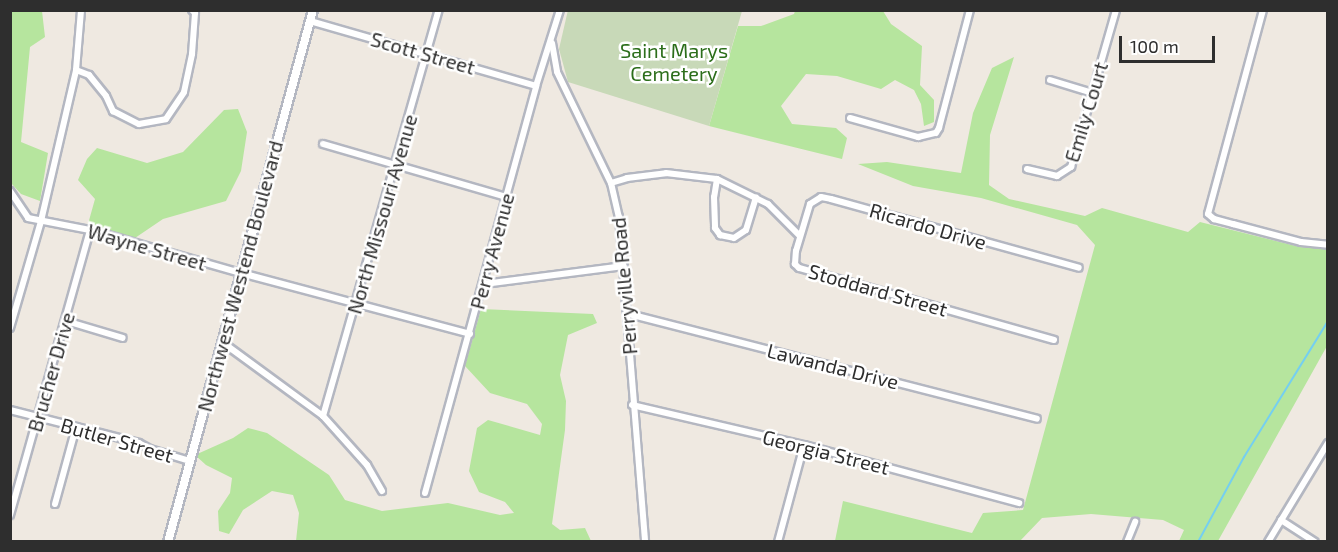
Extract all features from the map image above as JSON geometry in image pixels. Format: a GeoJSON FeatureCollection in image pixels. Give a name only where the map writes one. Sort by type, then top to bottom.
{"type":"FeatureCollection","features":[{"type":"Feature","properties":{"kind":"street"},"geometry":{"type":"LineString","coordinates":[[10,328],[41,221],[76,70],[81,10]]}},
{"type":"Feature","properties":{"kind":"street"},"geometry":{"type":"LineString","coordinates":[[76,70],[89,75],[106,96],[113,111],[139,124],[166,119],[184,92],[192,54],[195,13],[192,10]]}},
{"type":"Feature","properties":{"kind":"street","name":"Northwest Westend Boulevard"},"geometry":{"type":"LineString","coordinates":[[168,542],[313,10]]}},
{"type":"Feature","properties":{"kind":"street","name":"North Missouri Avenue"},"geometry":{"type":"LineString","coordinates":[[323,416],[440,10]]}},
{"type":"Feature","properties":{"kind":"street","name":"Perry Avenue"},"geometry":{"type":"LineString","coordinates":[[424,493],[484,284],[536,86],[552,43],[560,10]]}},
{"type":"Feature","properties":{"kind":"street","name":"Emily Court"},"geometry":{"type":"LineString","coordinates":[[1027,169],[1057,176],[1068,172],[1116,10]]}},
{"type":"Feature","properties":{"kind":"street"},"geometry":{"type":"LineString","coordinates":[[1263,10],[1208,212],[1214,219],[1301,242],[1328,245]]}},
{"type":"Feature","properties":{"kind":"street"},"geometry":{"type":"LineString","coordinates":[[850,118],[918,137],[936,133],[967,11]]}},
{"type":"Feature","properties":{"kind":"street","name":"Scott Street"},"geometry":{"type":"LineString","coordinates":[[310,21],[536,86]]}},
{"type":"Feature","properties":{"kind":"street","name":"Perryville Road"},"geometry":{"type":"LineString","coordinates":[[552,43],[556,72],[611,183],[619,217],[629,314],[632,405],[645,542]]}},
{"type":"Feature","properties":{"kind":"street"},"geometry":{"type":"LineString","coordinates":[[1050,81],[1093,93]]}},
{"type":"Feature","properties":{"kind":"street"},"geometry":{"type":"LineString","coordinates":[[323,144],[507,197]]}},
{"type":"Feature","properties":{"kind":"street","name":"Stoddard Street"},"geometry":{"type":"LineString","coordinates":[[611,183],[627,178],[666,173],[717,180],[756,197],[780,214],[800,236],[795,259],[799,268],[1054,340]]}},
{"type":"Feature","properties":{"kind":"street"},"geometry":{"type":"LineString","coordinates":[[717,180],[714,197],[715,228],[720,235],[734,238],[746,231],[756,197]]}},
{"type":"Feature","properties":{"kind":"street","name":"Wayne Street"},"geometry":{"type":"LineString","coordinates":[[10,190],[28,218],[90,230],[470,334]]}},
{"type":"Feature","properties":{"kind":"street","name":"Ricardo Drive"},"geometry":{"type":"LineString","coordinates":[[800,236],[810,204],[821,198],[1079,268]]}},
{"type":"Feature","properties":{"kind":"street","name":"Brucher Drive"},"geometry":{"type":"LineString","coordinates":[[10,515],[90,230]]}},
{"type":"Feature","properties":{"kind":"street"},"geometry":{"type":"LineString","coordinates":[[484,284],[624,266]]}},
{"type":"Feature","properties":{"kind":"street","name":"Lawanda Drive"},"geometry":{"type":"LineString","coordinates":[[629,314],[1037,419]]}},
{"type":"Feature","properties":{"kind":"street"},"geometry":{"type":"LineString","coordinates":[[66,321],[123,338]]}},
{"type":"Feature","properties":{"kind":"street"},"geometry":{"type":"LineString","coordinates":[[222,342],[323,416],[367,465],[382,492]]}},
{"type":"Feature","properties":{"kind":"street","name":"Georgia Street"},"geometry":{"type":"LineString","coordinates":[[632,405],[804,445],[1019,503]]}},
{"type":"Feature","properties":{"kind":"street","name":"Butler Street"},"geometry":{"type":"LineString","coordinates":[[10,410],[139,443],[150,449],[190,461]]}},
{"type":"Feature","properties":{"kind":"street"},"geometry":{"type":"LineString","coordinates":[[56,504],[76,427]]}},
{"type":"Feature","properties":{"kind":"street"},"geometry":{"type":"LineString","coordinates":[[1268,542],[1328,443]]}},
{"type":"Feature","properties":{"kind":"street"},"geometry":{"type":"LineString","coordinates":[[778,542],[804,445]]}},
{"type":"Feature","properties":{"kind":"street"},"geometry":{"type":"LineString","coordinates":[[1281,520],[1315,542]]}},
{"type":"Feature","properties":{"kind":"street"},"geometry":{"type":"LineString","coordinates":[[1128,542],[1135,522]]}},
{"type":"Feature","properties":{"kind":"green space","name":"Saint Marys Cemetery"},"geometry":{"type":"Polygon","coordinates":[[[568,10],[742,11],[709,126],[568,82],[559,49],[568,10]]]}},
{"type":"Feature","properties":{"kind":"green space"},"geometry":{"type":"Polygon","coordinates":[[[10,11],[42,11],[45,37],[30,47],[21,142],[48,153],[40,201],[21,194],[11,183],[10,11]]]}},
{"type":"Feature","properties":{"kind":"green space"},"geometry":{"type":"Polygon","coordinates":[[[795,11],[883,11],[891,24],[922,46],[920,85],[934,100],[934,122],[924,126],[921,104],[914,90],[895,80],[881,89],[837,76],[806,74],[781,106],[792,124],[836,128],[847,138],[842,159],[709,126],[738,26],[761,26],[794,14],[795,11]]]}},
{"type":"Feature","properties":{"kind":"green space"},"geometry":{"type":"Polygon","coordinates":[[[1014,57],[990,135],[989,185],[1009,199],[1085,216],[1102,208],[1188,232],[1200,222],[1300,247],[1327,249],[1327,346],[1218,541],[1179,541],[1184,530],[1163,520],[1091,514],[1042,518],[1020,541],[835,541],[843,501],[972,533],[983,513],[1023,510],[1095,245],[1077,225],[981,198],[913,186],[858,164],[887,162],[961,173],[973,113],[992,68],[1014,57]]]}},
{"type":"Feature","properties":{"kind":"green space"},"geometry":{"type":"Polygon","coordinates":[[[238,109],[247,132],[241,171],[226,201],[163,219],[135,238],[88,224],[95,199],[78,180],[87,159],[97,148],[147,163],[183,152],[224,110],[238,109]]]}},
{"type":"Feature","properties":{"kind":"green space"},"geometry":{"type":"Polygon","coordinates":[[[481,309],[593,314],[597,323],[568,335],[560,375],[566,401],[565,430],[552,524],[560,530],[585,528],[591,541],[296,541],[299,513],[293,495],[272,491],[243,510],[229,534],[219,531],[218,511],[230,493],[232,478],[206,465],[195,455],[233,438],[248,428],[267,433],[329,475],[345,500],[382,511],[448,503],[500,515],[514,513],[505,502],[479,492],[469,471],[477,428],[488,420],[540,435],[542,424],[527,404],[490,393],[465,366],[481,309]]]}},
{"type":"Feature","properties":{"kind":"waterway"},"geometry":{"type":"LineString","coordinates":[[1198,542],[1244,457],[1328,321]]}}]}
